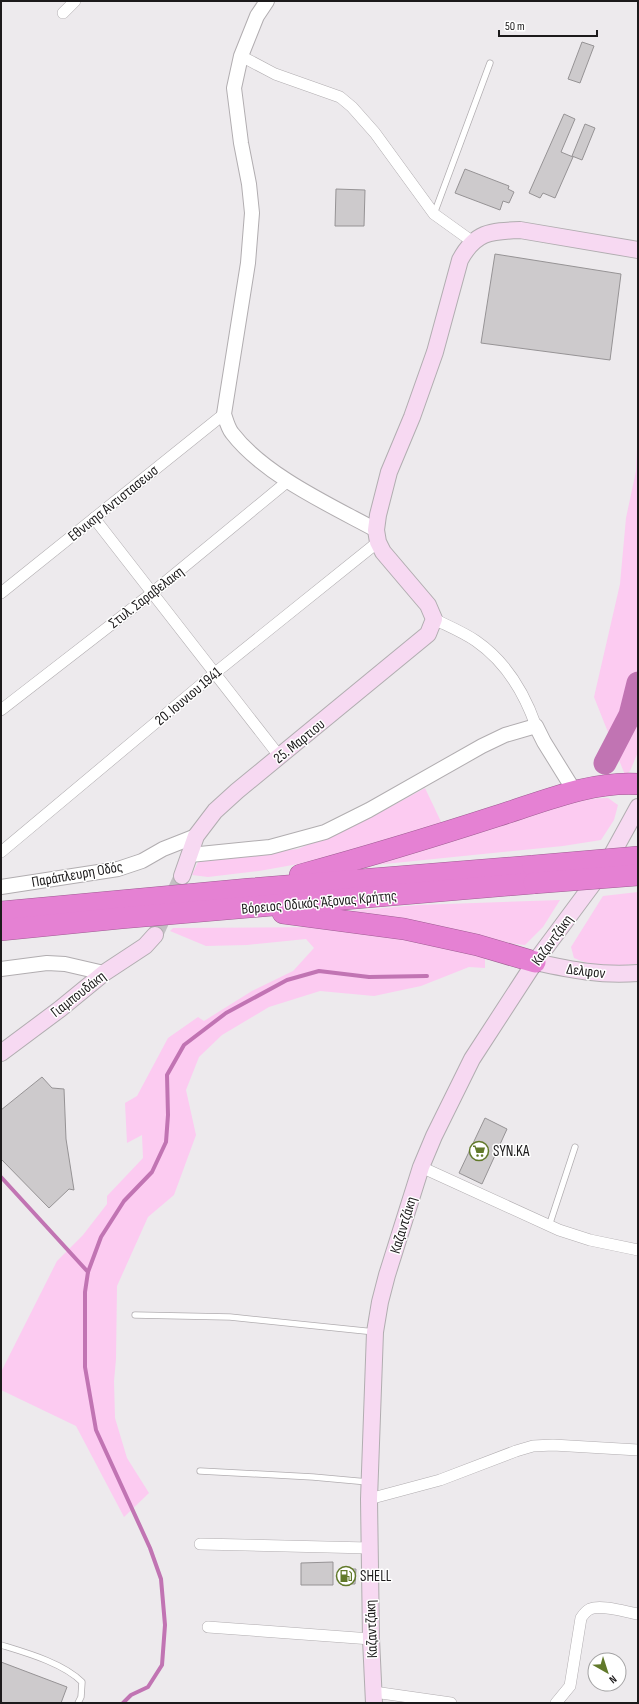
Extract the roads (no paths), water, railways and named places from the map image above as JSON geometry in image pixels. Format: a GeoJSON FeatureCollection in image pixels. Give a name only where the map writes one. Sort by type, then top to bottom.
{"type":"FeatureCollection","features":[{"type":"Feature","properties":{"kind":"highway"},"geometry":{"type":"LineString","coordinates":[[252,898],[342,864],[575,792],[621,783],[638,784]]}},
{"type":"Feature","properties":{"kind":"highway","name":"Βόρειος Οδικός Άξονας Κρήτης"},"geometry":{"type":"LineString","coordinates":[[1,912],[252,898],[533,874],[638,857]]}},
{"type":"Feature","properties":{"kind":"highway","name":"Βόρειος Οδικός Άξονας Κρήτης"},"geometry":{"type":"LineString","coordinates":[[533,874],[638,875]]}},
{"type":"Feature","properties":{"kind":"highway"},"geometry":{"type":"LineString","coordinates":[[252,898],[305,917],[404,930],[477,945],[535,962]]}},
{"type":"Feature","properties":{"kind":"highway","name":"Βόρειος Οδικός Άξονας Κρήτης"},"geometry":{"type":"LineString","coordinates":[[1,930],[121,918],[252,898]]}},
{"type":"Feature","properties":{"kind":"main road"},"geometry":{"type":"LineString","coordinates":[[434,620],[428,605],[383,552],[377,536],[378,515],[389,472],[412,417],[436,352],[460,260],[466,248],[480,235],[500,230],[520,230],[638,250]]}},
{"type":"Feature","properties":{"kind":"main road","name":"25. Μαρτιου"},"geometry":{"type":"LineString","coordinates":[[182,876],[196,836],[215,811],[237,791],[428,634],[434,620]]}},
{"type":"Feature","properties":{"kind":"main road","name":"Καζαντζάκη"},"geometry":{"type":"LineString","coordinates":[[374,1697],[371,1639],[369,1499],[375,1332],[380,1302],[387,1275],[421,1167],[434,1136],[472,1059],[535,962],[604,869],[638,807]]}},
{"type":"Feature","properties":{"kind":"main road","name":"Γιαμπουδάκη"},"geometry":{"type":"LineString","coordinates":[[1,1053],[60,1009],[104,973],[145,946],[156,935]]}},
{"type":"Feature","properties":{"kind":"main road","name":"Δελφον"},"geometry":{"type":"LineString","coordinates":[[535,962],[582,972],[619,975],[638,973]]}},
{"type":"Feature","properties":{"kind":"street"},"geometry":{"type":"LineString","coordinates":[[63,13],[75,1]]}},
{"type":"Feature","properties":{"kind":"street"},"geometry":{"type":"LineString","coordinates":[[267,1],[257,16],[241,56],[234,88],[252,213],[248,263],[224,414],[231,432],[256,458],[288,481],[377,536]]}},
{"type":"Feature","properties":{"kind":"street"},"geometry":{"type":"LineString","coordinates":[[241,56],[275,74],[340,97],[352,107],[375,133],[434,214],[473,242]]}},
{"type":"Feature","properties":{"kind":"street","name":"Εθνικησ Αντιστασεωσ"},"geometry":{"type":"LineString","coordinates":[[1,593],[224,414]]}},
{"type":"Feature","properties":{"kind":"street","name":"Στυλ. Σαραβελακη"},"geometry":{"type":"LineString","coordinates":[[1,710],[152,593],[288,481]]}},
{"type":"Feature","properties":{"kind":"street"},"geometry":{"type":"LineString","coordinates":[[94,518],[280,757]]}},
{"type":"Feature","properties":{"kind":"street","name":"20. Ιουνιου 1941"},"geometry":{"type":"LineString","coordinates":[[1,852],[377,536]]}},
{"type":"Feature","properties":{"kind":"street"},"geometry":{"type":"LineString","coordinates":[[434,620],[475,640],[497,657],[513,679],[544,742],[575,792]]}},
{"type":"Feature","properties":{"kind":"street"},"geometry":{"type":"LineString","coordinates":[[190,855],[270,847],[325,832],[369,810],[482,746],[505,735],[536,726]]}},
{"type":"Feature","properties":{"kind":"street","name":"Παράπλευρη Οδός"},"geometry":{"type":"LineString","coordinates":[[1,887],[118,869],[142,861],[163,849],[196,836]]}},
{"type":"Feature","properties":{"kind":"street"},"geometry":{"type":"LineString","coordinates":[[1,969],[47,963],[65,964],[104,973]]}},
{"type":"Feature","properties":{"kind":"street"},"geometry":{"type":"LineString","coordinates":[[421,1167],[549,1226],[590,1240],[638,1250]]}},
{"type":"Feature","properties":{"kind":"street"},"geometry":{"type":"LineString","coordinates":[[369,1499],[440,1480],[516,1450],[533,1446],[553,1445],[638,1450]]}},
{"type":"Feature","properties":{"kind":"street"},"geometry":{"type":"LineString","coordinates":[[200,1544],[369,1548]]}},
{"type":"Feature","properties":{"kind":"street"},"geometry":{"type":"LineString","coordinates":[[556,1703],[570,1686],[581,1618],[586,1612],[591,1609],[604,1608],[638,1614]]}},
{"type":"Feature","properties":{"kind":"street"},"geometry":{"type":"LineString","coordinates":[[208,1627],[371,1639]]}},
{"type":"Feature","properties":{"kind":"street"},"geometry":{"type":"LineString","coordinates":[[374,1697],[451,1703]]}},
{"type":"Feature","properties":{"kind":"lane"},"geometry":{"type":"LineString","coordinates":[[434,214],[490,63]]}},
{"type":"Feature","properties":{"kind":"lane"},"geometry":{"type":"LineString","coordinates":[[549,1226],[575,1147]]}},
{"type":"Feature","properties":{"kind":"lane"},"geometry":{"type":"LineString","coordinates":[[135,1315],[230,1317],[375,1332]]}},
{"type":"Feature","properties":{"kind":"lane"},"geometry":{"type":"LineString","coordinates":[[200,1471],[313,1477],[370,1482]]}},
{"type":"Feature","properties":{"kind":"lane"},"geometry":{"type":"LineString","coordinates":[[1,1645],[27,1653],[73,1674],[82,1682],[81,1697],[78,1703]]}},
{"type":"Feature","properties":{"kind":"waterway"},"geometry":{"type":"LineString","coordinates":[[605,763],[630,715],[638,683]]}},
{"type":"Feature","properties":{"kind":"waterway"},"geometry":{"type":"LineString","coordinates":[[123,1703],[131,1695],[148,1687],[162,1665],[165,1625],[161,1579],[150,1548],[96,1430],[85,1367],[85,1292],[88,1272],[101,1237],[124,1201],[152,1172],[166,1142],[168,1115],[167,1075],[184,1045],[226,1013],[287,980],[319,971],[369,977],[427,976]]}},
{"type":"Feature","properties":{"kind":"waterway"},"geometry":{"type":"LineString","coordinates":[[1,1177],[88,1272]]}},
{"type":"Feature","properties":{"kind":"tunnel"},"geometry":{"type":"LineString","coordinates":[[155,935],[182,876]]}},
{"type":"Feature","properties":{"kind":"place","name":"SYN.KA"},"geometry":{"type":"Point","coordinates":[479,1151]}},
{"type":"Feature","properties":{"kind":"place","name":"SHELL"},"geometry":{"type":"Point","coordinates":[346,1576]}}]}
